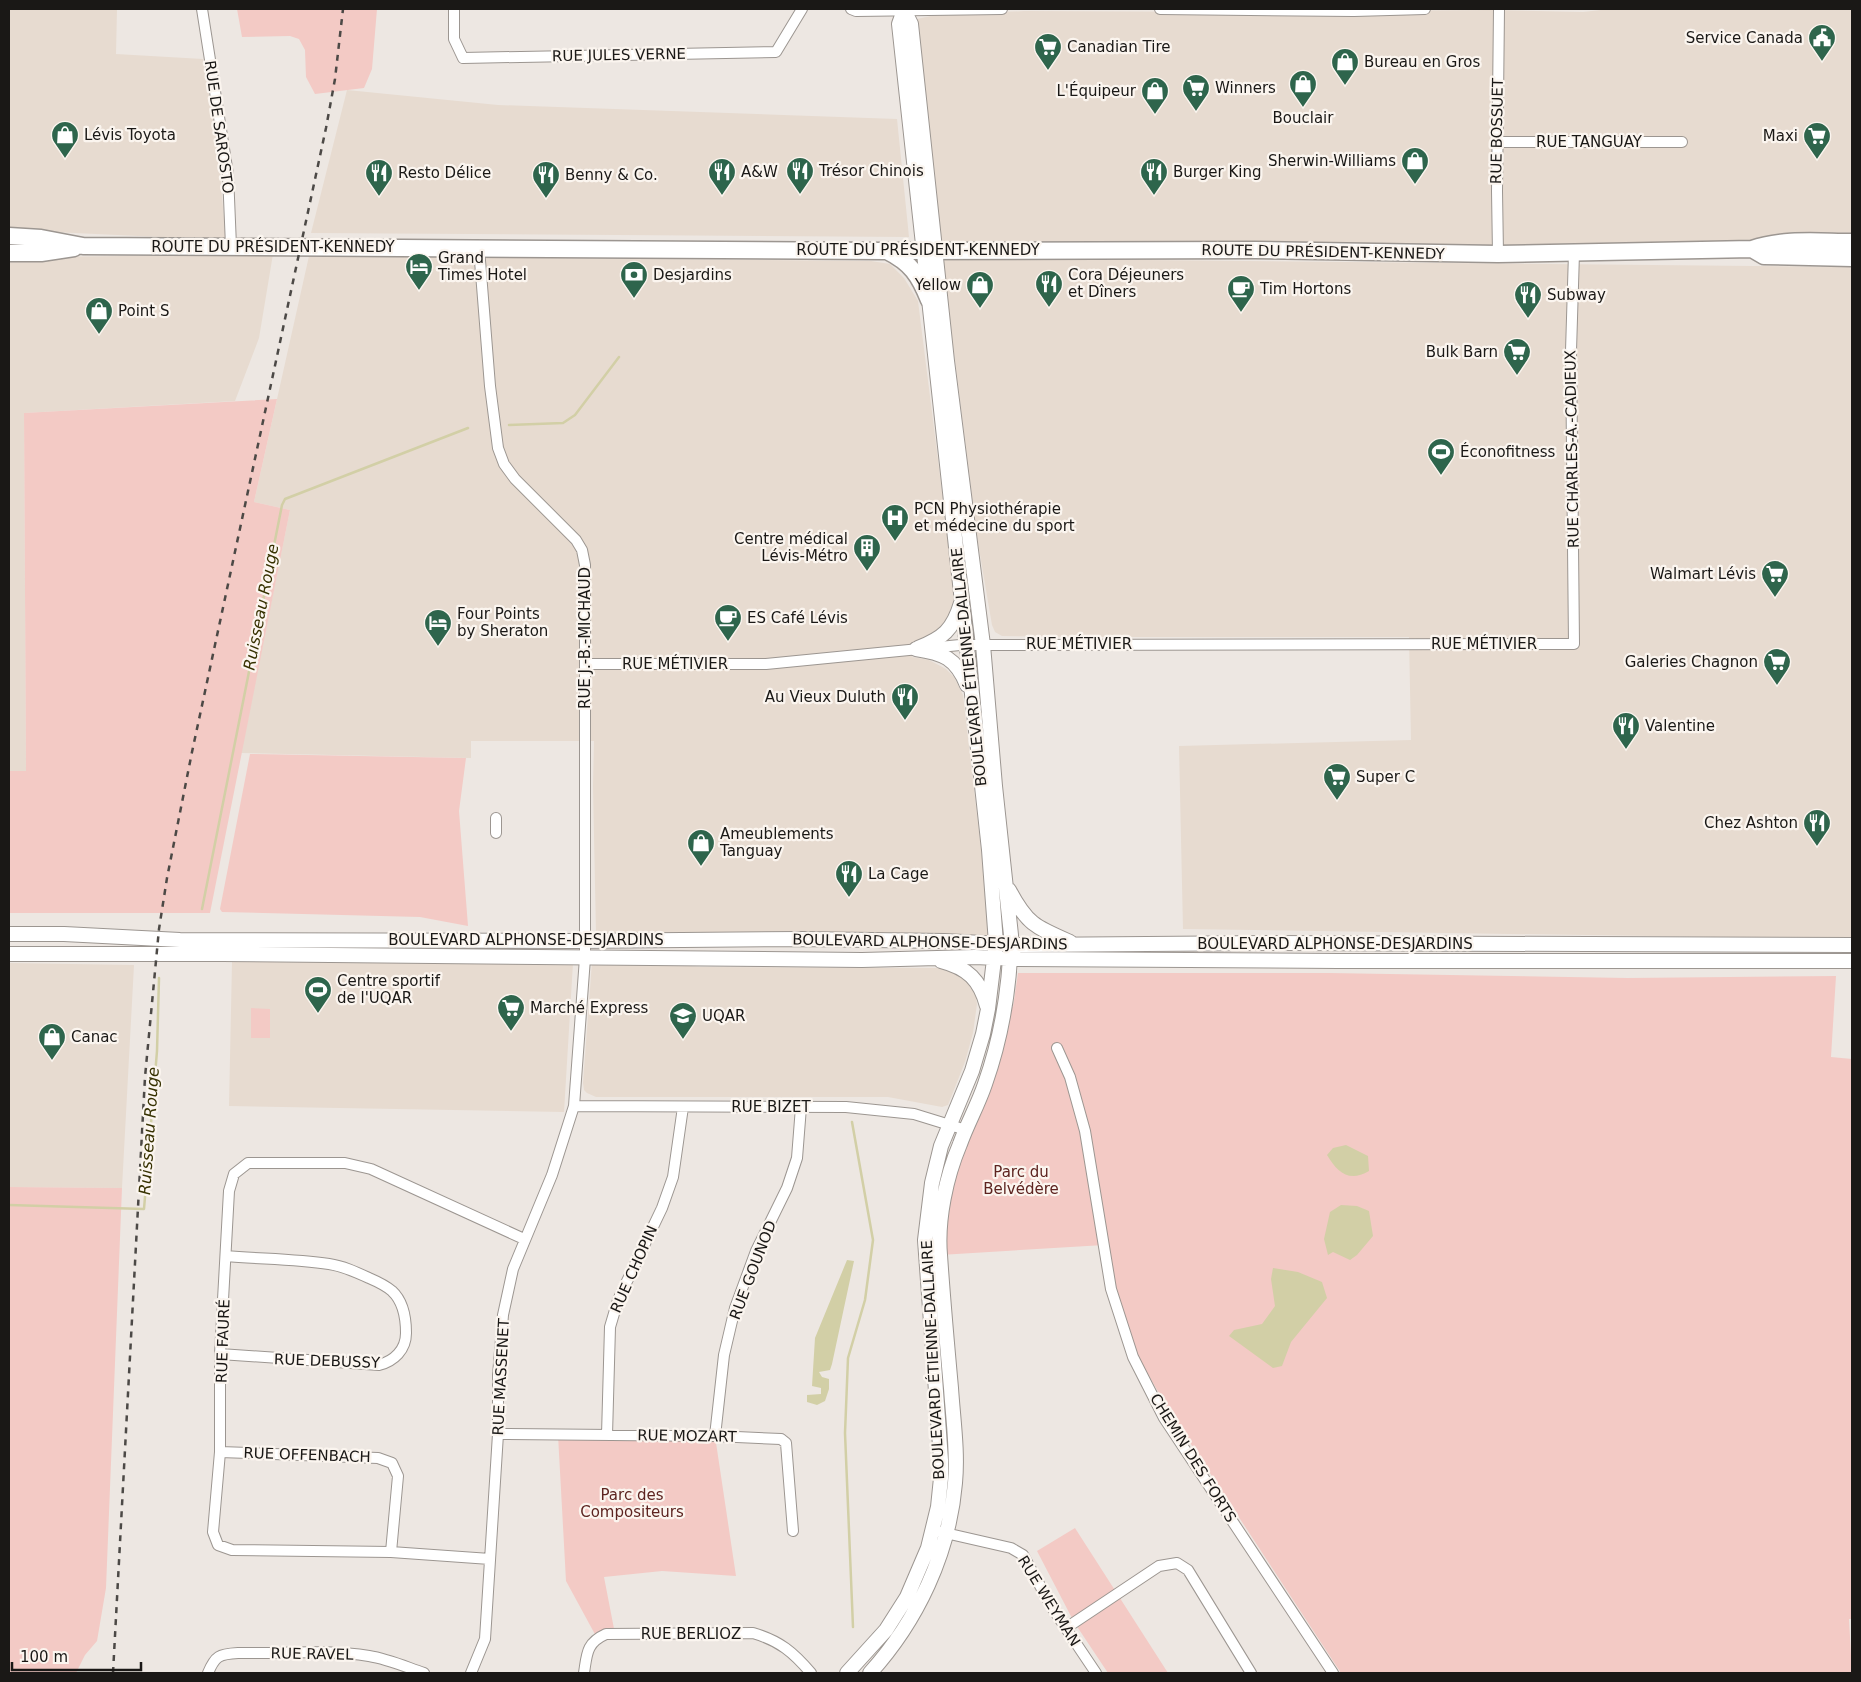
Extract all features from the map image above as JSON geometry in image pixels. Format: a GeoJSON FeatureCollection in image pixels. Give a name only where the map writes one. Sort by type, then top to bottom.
{"type":"FeatureCollection","features":[{"type":"Feature","properties":{"kind":"main road","name":"BOULEVARD ÉTIENNE-DALLAIRE"},"geometry":{"type":"LineString","coordinates":[[847,1673],[874,1645],[898,1613],[940,1532],[953,1499],[956,1461],[939,1250],[945,1193],[954,1160],[995,1054],[1002,1023],[1010,951],[983,645],[947,362],[899,24],[904,10]]}},
{"type":"Feature","properties":{"kind":"main road","name":"ROUTE DU PRÉSIDENT-KENNEDY"},"geometry":{"type":"LineString","coordinates":[[9,236],[42,238],[83,246]]}},
{"type":"Feature","properties":{"kind":"main road","name":"ROUTE DU PRÉSIDENT-KENNEDY"},"geometry":{"type":"LineString","coordinates":[[9,253],[41,253],[83,246],[231,246],[887,251],[1258,250],[1498,254],[1752,249],[1766,244],[1852,242]]}},
{"type":"Feature","properties":{"kind":"main road","name":"ROUTE DU PRÉSIDENT-KENNEDY"},"geometry":{"type":"LineString","coordinates":[[1752,249],[1764,256],[1852,258]]}},
{"type":"Feature","properties":{"kind":"main road"},"geometry":{"type":"LineString","coordinates":[[887,251],[898,256],[912,267],[921,280],[929,300]]}},
{"type":"Feature","properties":{"kind":"main road","name":"BOULEVARD ÉTIENNE-DALLAIRE"},"geometry":{"type":"LineString","coordinates":[[870,1673],[908,1624],[932,1578],[940,1532],[938,1507],[941,1467],[925,1240],[927,1209],[941,1146],[972,1071],[983,1034],[996,943],[989,850],[929,300],[930,251]]}},
{"type":"Feature","properties":{"kind":"main road"},"geometry":{"type":"LineString","coordinates":[[916,649],[933,642],[948,630],[958,612],[962,597]]}},
{"type":"Feature","properties":{"kind":"main road"},"geometry":{"type":"LineString","coordinates":[[916,649],[940,653],[953,662],[964,678],[973,701]]}},
{"type":"Feature","properties":{"kind":"main road"},"geometry":{"type":"LineString","coordinates":[[1005,882],[1027,920],[1038,929],[1076,945]]}},
{"type":"Feature","properties":{"kind":"main road","name":"BOULEVARD ALPHONSE-DESJARDINS"},"geometry":{"type":"LineString","coordinates":[[9,934],[64,934],[189,940],[944,941],[996,943],[1010,951],[1339,961],[1852,961]]}},
{"type":"Feature","properties":{"kind":"main road","name":"BOULEVARD ALPHONSE-DESJARDINS"},"geometry":{"type":"LineString","coordinates":[[9,954],[862,960],[995,958],[1010,951],[1076,945],[1271,943],[1852,945]]}},
{"type":"Feature","properties":{"kind":"main road"},"geometry":{"type":"LineString","coordinates":[[933,958],[960,967],[967,972],[980,985],[988,1009]]}},
{"type":"Feature","properties":{"kind":"street","name":"RUE DE SAROSTO"},"geometry":{"type":"LineString","coordinates":[[202,9],[228,174],[231,246]]}},
{"type":"Feature","properties":{"kind":"street","name":"RUE JULES VERNE"},"geometry":{"type":"LineString","coordinates":[[454,9],[454,39],[463,58],[776,52],[802,9]]}},
{"type":"Feature","properties":{"kind":"street"},"geometry":{"type":"LineString","coordinates":[[851,9],[856,11],[1002,9]]}},
{"type":"Feature","properties":{"kind":"street"},"geometry":{"type":"LineString","coordinates":[[1160,9],[1354,11],[1426,9]]}},
{"type":"Feature","properties":{"kind":"street","name":"RUE BOSSUET"},"geometry":{"type":"LineString","coordinates":[[1498,254],[1499,9]]}},
{"type":"Feature","properties":{"kind":"street","name":"RUE TANGUAY"},"geometry":{"type":"LineString","coordinates":[[1497,142],[1682,142]]}},
{"type":"Feature","properties":{"kind":"street","name":"RUE J.-B.-MICHAUD"},"geometry":{"type":"LineString","coordinates":[[479,248],[490,386],[498,448],[504,464],[515,479],[576,540],[582,550],[585,565],[585,941]]}},
{"type":"Feature","properties":{"kind":"street","name":"RUE CHARLES-A.-CADIEUX"},"geometry":{"type":"LineString","coordinates":[[1574,253],[1571,351],[1574,644]]}},
{"type":"Feature","properties":{"kind":"street","name":"RUE MÉTIVIER"},"geometry":{"type":"LineString","coordinates":[[586,664],[766,664],[967,645],[1574,644]]}},
{"type":"Feature","properties":{"kind":"street"},"geometry":{"type":"LineString","coordinates":[[496,818],[496,833]]}},
{"type":"Feature","properties":{"kind":"street","name":"RUE MASSENET"},"geometry":{"type":"LineString","coordinates":[[471,1673],[485,1639],[498,1434],[498,1375],[503,1315],[513,1270],[524,1239],[552,1175],[574,1106],[585,941]]}},
{"type":"Feature","properties":{"kind":"street","name":"CHEMIN DES FORTS"},"geometry":{"type":"LineString","coordinates":[[1057,1048],[1070,1077],[1085,1131],[1111,1289],[1133,1356],[1164,1418],[1333,1673]]}},
{"type":"Feature","properties":{"kind":"street","name":"RUE BIZET"},"geometry":{"type":"LineString","coordinates":[[574,1106],[846,1107],[914,1114],[966,1130]]}},
{"type":"Feature","properties":{"kind":"street","name":"RUE CHOPIN"},"geometry":{"type":"LineString","coordinates":[[607,1435],[610,1327],[618,1300],[662,1208],[673,1177],[683,1106]]}},
{"type":"Feature","properties":{"kind":"street","name":"RUE GOUNOD"},"geometry":{"type":"LineString","coordinates":[[715,1436],[724,1355],[735,1308],[756,1251],[787,1188],[797,1158],[800,1107]]}},
{"type":"Feature","properties":{"kind":"street","name":"RUE FAURÉ"},"geometry":{"type":"LineString","coordinates":[[490,1559],[391,1552],[232,1550],[218,1545],[213,1532],[220,1452],[220,1354],[228,1191],[234,1174],[248,1163],[345,1163],[372,1169],[524,1239]]}},
{"type":"Feature","properties":{"kind":"street","name":"RUE DEBUSSY"},"geometry":{"type":"LineString","coordinates":[[220,1354],[379,1365],[389,1363],[398,1355],[406,1336],[406,1316],[400,1302],[392,1291],[364,1276],[329,1264],[226,1256]]}},
{"type":"Feature","properties":{"kind":"street","name":"RUE MOZART"},"geometry":{"type":"LineString","coordinates":[[498,1434],[715,1436],[781,1439],[786,1443],[793,1531]]}},
{"type":"Feature","properties":{"kind":"street","name":"RUE OFFENBACH"},"geometry":{"type":"LineString","coordinates":[[220,1452],[378,1458],[392,1463],[398,1476],[391,1552]]}},
{"type":"Feature","properties":{"kind":"street","name":"RUE WEYMAN"},"geometry":{"type":"LineString","coordinates":[[940,1532],[1017,1550],[1028,1563],[1066,1628],[1096,1673]]}},
{"type":"Feature","properties":{"kind":"street"},"geometry":{"type":"LineString","coordinates":[[1066,1628],[1159,1566],[1176,1563],[1188,1570],[1251,1673]]}},
{"type":"Feature","properties":{"kind":"street","name":"RUE BERLIOZ"},"geometry":{"type":"LineString","coordinates":[[584,1673],[590,1645],[596,1638],[606,1634],[753,1634],[767,1637],[785,1647],[811,1673]]}},
{"type":"Feature","properties":{"kind":"street","name":"RUE RAVEL"},"geometry":{"type":"LineString","coordinates":[[208,1673],[214,1660],[225,1653],[238,1652],[332,1653],[369,1656],[424,1673]]}},
{"type":"Feature","properties":{"kind":"shaded area"},"geometry":{"type":"Polygon","coordinates":[[[9,9],[117,9],[116,54],[203,59],[217,142],[226,240],[9,230],[9,9]]]}},
{"type":"Feature","properties":{"kind":"shaded area"},"geometry":{"type":"Polygon","coordinates":[[[1610,9],[1852,9],[1852,238],[1574,248],[940,244],[917,19],[935,15],[1025,11],[1489,10],[1583,12],[1610,9]]]}},
{"type":"Feature","properties":{"kind":"shaded area"},"geometry":{"type":"Polygon","coordinates":[[[347,90],[498,105],[897,119],[909,237],[311,233],[347,90]]]}},
{"type":"Feature","properties":{"kind":"shaded area"},"geometry":{"type":"Polygon","coordinates":[[[273,254],[259,338],[235,401],[24,413],[26,771],[9,771],[9,259],[273,254]]]}},
{"type":"Feature","properties":{"kind":"shaded area"},"geometry":{"type":"Polygon","coordinates":[[[309,256],[871,261],[890,264],[904,278],[918,301],[955,595],[948,619],[938,632],[911,646],[912,657],[929,660],[946,669],[954,677],[963,695],[991,935],[596,934],[594,741],[471,741],[471,758],[241,753],[290,510],[254,502],[309,256]]]}},
{"type":"Feature","properties":{"kind":"shaded area"},"geometry":{"type":"Polygon","coordinates":[[[942,258],[1852,267],[1852,939],[1183,929],[1179,746],[1411,740],[1409,637],[1002,636],[995,632],[992,625],[978,543],[942,258]]]}},
{"type":"Feature","properties":{"kind":"shaded area"},"geometry":{"type":"Polygon","coordinates":[[[232,962],[573,963],[564,1112],[229,1106],[232,962]]]}},
{"type":"Feature","properties":{"kind":"shaded area"},"geometry":{"type":"Polygon","coordinates":[[[592,962],[661,963],[700,967],[946,968],[968,982],[975,992],[977,1004],[973,1033],[965,1062],[948,1105],[942,1107],[888,1097],[596,1097],[584,1090],[583,1083],[592,962]]]}},
{"type":"Feature","properties":{"kind":"shaded area"},"geometry":{"type":"Polygon","coordinates":[[[9,963],[134,965],[122,1188],[9,1187],[9,963]]]}},
{"type":"Feature","properties":{"kind":"shaded area"},"geometry":{"type":"Polygon","coordinates":[[[1346,1145],[1368,1156],[1369,1171],[1350,1176],[1339,1171],[1327,1155],[1333,1148],[1346,1145]]]}},
{"type":"Feature","properties":{"kind":"shaded area"},"geometry":{"type":"Polygon","coordinates":[[[1341,1205],[1357,1206],[1369,1211],[1373,1236],[1357,1255],[1350,1260],[1333,1252],[1328,1255],[1324,1239],[1330,1212],[1341,1205]]]}},
{"type":"Feature","properties":{"kind":"shaded area"},"geometry":{"type":"Polygon","coordinates":[[[847,1260],[854,1261],[832,1364],[830,1370],[819,1372],[822,1377],[829,1379],[829,1389],[825,1401],[817,1405],[807,1402],[807,1395],[821,1394],[821,1388],[812,1386],[815,1338],[847,1260]]]}},
{"type":"Feature","properties":{"kind":"shaded area"},"geometry":{"type":"Polygon","coordinates":[[[1273,1268],[1298,1272],[1322,1282],[1327,1298],[1291,1342],[1282,1366],[1273,1368],[1229,1336],[1234,1330],[1262,1324],[1275,1306],[1271,1279],[1273,1268]]]}},
{"type":"Feature","properties":{"kind":"green space"},"geometry":{"type":"Polygon","coordinates":[[[237,9],[377,9],[372,69],[364,88],[315,94],[306,77],[305,50],[299,39],[290,36],[242,37],[237,9]]]}},
{"type":"Feature","properties":{"kind":"green space"},"geometry":{"type":"Polygon","coordinates":[[[277,399],[254,502],[290,510],[210,913],[9,913],[9,771],[26,771],[24,413],[277,399]]]}},
{"type":"Feature","properties":{"kind":"green space"},"geometry":{"type":"Polygon","coordinates":[[[250,754],[466,758],[459,811],[468,926],[420,917],[222,912],[220,909],[250,754]]]}},
{"type":"Feature","properties":{"kind":"green space","name":"Parc du Belvédère"},"geometry":{"type":"Polygon","coordinates":[[[1018,973],[1329,973],[1628,978],[1836,976],[1831,1057],[1852,1059],[1852,1619],[1849,1619],[1852,1673],[1341,1673],[1168,1409],[1137,1355],[1111,1289],[1104,1245],[940,1255],[945,1193],[1004,1008],[1013,1007],[1018,973]]]}},
{"type":"Feature","properties":{"kind":"green space"},"geometry":{"type":"Polygon","coordinates":[[[251,1008],[270,1009],[270,1038],[251,1038],[251,1008]]]}},
{"type":"Feature","properties":{"kind":"green space"},"geometry":{"type":"Polygon","coordinates":[[[9,1187],[122,1188],[106,1588],[97,1641],[85,1655],[76,1673],[9,1673],[9,1187]]]}},
{"type":"Feature","properties":{"kind":"green space","name":"Parc des Compositeurs"},"geometry":{"type":"Polygon","coordinates":[[[558,1435],[715,1436],[736,1576],[662,1571],[604,1577],[615,1634],[597,1638],[566,1581],[558,1435]]]}},
{"type":"Feature","properties":{"kind":"green space"},"geometry":{"type":"Polygon","coordinates":[[[1075,1528],[1168,1673],[1108,1673],[1074,1622],[1037,1551],[1075,1528]]]}},
{"type":"Feature","properties":{"kind":"waterway","name":"Ruisseau Rouge"},"geometry":{"type":"LineString","coordinates":[[509,425],[563,423],[575,415],[619,357]]}},
{"type":"Feature","properties":{"kind":"waterway","name":"Ruisseau Rouge"},"geometry":{"type":"LineString","coordinates":[[202,909],[282,505],[285,499],[468,428]]}},
{"type":"Feature","properties":{"kind":"waterway","name":"Ruisseau Rouge"},"geometry":{"type":"LineString","coordinates":[[9,1205],[144,1209],[157,1051],[159,978]]}},
{"type":"Feature","properties":{"kind":"waterway"},"geometry":{"type":"LineString","coordinates":[[852,1122],[873,1240],[865,1300],[848,1358],[845,1433],[853,1627]]}},
{"type":"Feature","properties":{"kind":"railway"},"geometry":{"type":"LineString","coordinates":[[113,1673],[145,1077],[159,929],[192,752],[326,128],[335,79],[343,9]]}},
{"type":"Feature","properties":{"kind":"place","name":"Service Canada"},"geometry":{"type":"Point","coordinates":[1822,62]}},
{"type":"Feature","properties":{"kind":"place","name":"Canadian Tire"},"geometry":{"type":"Point","coordinates":[1048,71]}},
{"type":"Feature","properties":{"kind":"place","name":"Bureau en Gros"},"geometry":{"type":"Point","coordinates":[1345,86]}},
{"type":"Feature","properties":{"kind":"place","name":"Bouclair"},"geometry":{"type":"Point","coordinates":[1303,108]}},
{"type":"Feature","properties":{"kind":"place","name":"Winners"},"geometry":{"type":"Point","coordinates":[1196,112]}},
{"type":"Feature","properties":{"kind":"place","name":"L'Équipeur"},"geometry":{"type":"Point","coordinates":[1155,115]}},
{"type":"Feature","properties":{"kind":"place","name":"Lévis Toyota"},"geometry":{"type":"Point","coordinates":[65,159]}},
{"type":"Feature","properties":{"kind":"place","name":"Maxi"},"geometry":{"type":"Point","coordinates":[1817,160]}},
{"type":"Feature","properties":{"kind":"place","name":"Sherwin-Williams"},"geometry":{"type":"Point","coordinates":[1415,185]}},
{"type":"Feature","properties":{"kind":"place","name":"Trésor Chinois"},"geometry":{"type":"Point","coordinates":[800,195]}},
{"type":"Feature","properties":{"kind":"place","name":"A&W"},"geometry":{"type":"Point","coordinates":[722,196]}},
{"type":"Feature","properties":{"kind":"place","name":"Burger King"},"geometry":{"type":"Point","coordinates":[1154,196]}},
{"type":"Feature","properties":{"kind":"place","name":"Resto Délice"},"geometry":{"type":"Point","coordinates":[379,197]}},
{"type":"Feature","properties":{"kind":"place","name":"Benny & Co."},"geometry":{"type":"Point","coordinates":[546,199]}},
{"type":"Feature","properties":{"kind":"place","name":"Grand Times Hotel"},"geometry":{"type":"Point","coordinates":[419,291]}},
{"type":"Feature","properties":{"kind":"place","name":"Desjardins"},"geometry":{"type":"Point","coordinates":[634,299]}},
{"type":"Feature","properties":{"kind":"place","name":"Cora Déjeuners et Dîners"},"geometry":{"type":"Point","coordinates":[1049,308]}},
{"type":"Feature","properties":{"kind":"place","name":"Yellow"},"geometry":{"type":"Point","coordinates":[980,309]}},
{"type":"Feature","properties":{"kind":"place","name":"Tim Hortons"},"geometry":{"type":"Point","coordinates":[1241,313]}},
{"type":"Feature","properties":{"kind":"place","name":"Subway"},"geometry":{"type":"Point","coordinates":[1528,319]}},
{"type":"Feature","properties":{"kind":"place","name":"Point S"},"geometry":{"type":"Point","coordinates":[99,335]}},
{"type":"Feature","properties":{"kind":"place","name":"Bulk Barn"},"geometry":{"type":"Point","coordinates":[1517,376]}},
{"type":"Feature","properties":{"kind":"place","name":"Éconofitness"},"geometry":{"type":"Point","coordinates":[1441,476]}},
{"type":"Feature","properties":{"kind":"place","name":"PCN Physiothérapie et médecine du sport"},"geometry":{"type":"Point","coordinates":[895,542]}},
{"type":"Feature","properties":{"kind":"place","name":"Centre médical Lévis-Métro"},"geometry":{"type":"Point","coordinates":[867,572]}},
{"type":"Feature","properties":{"kind":"place","name":"Walmart Lévis"},"geometry":{"type":"Point","coordinates":[1775,598]}},
{"type":"Feature","properties":{"kind":"place","name":"ES Café Lévis"},"geometry":{"type":"Point","coordinates":[728,642]}},
{"type":"Feature","properties":{"kind":"place","name":"Four Points by Sheraton"},"geometry":{"type":"Point","coordinates":[438,647]}},
{"type":"Feature","properties":{"kind":"place","name":"Galeries Chagnon"},"geometry":{"type":"Point","coordinates":[1777,686]}},
{"type":"Feature","properties":{"kind":"place","name":"Au Vieux Duluth"},"geometry":{"type":"Point","coordinates":[905,721]}},
{"type":"Feature","properties":{"kind":"place","name":"Valentine"},"geometry":{"type":"Point","coordinates":[1626,750]}},
{"type":"Feature","properties":{"kind":"place","name":"Super C"},"geometry":{"type":"Point","coordinates":[1337,801]}},
{"type":"Feature","properties":{"kind":"place","name":"Chez Ashton"},"geometry":{"type":"Point","coordinates":[1817,847]}},
{"type":"Feature","properties":{"kind":"place","name":"Ameublements Tanguay"},"geometry":{"type":"Point","coordinates":[701,867]}},
{"type":"Feature","properties":{"kind":"place","name":"La Cage"},"geometry":{"type":"Point","coordinates":[849,898]}},
{"type":"Feature","properties":{"kind":"place","name":"Centre sportif de l'UQAR"},"geometry":{"type":"Point","coordinates":[318,1014]}},
{"type":"Feature","properties":{"kind":"place","name":"Marché Express"},"geometry":{"type":"Point","coordinates":[511,1032]}},
{"type":"Feature","properties":{"kind":"place","name":"UQAR"},"geometry":{"type":"Point","coordinates":[683,1040]}},
{"type":"Feature","properties":{"kind":"place","name":"Canac"},"geometry":{"type":"Point","coordinates":[52,1061]}}]}
